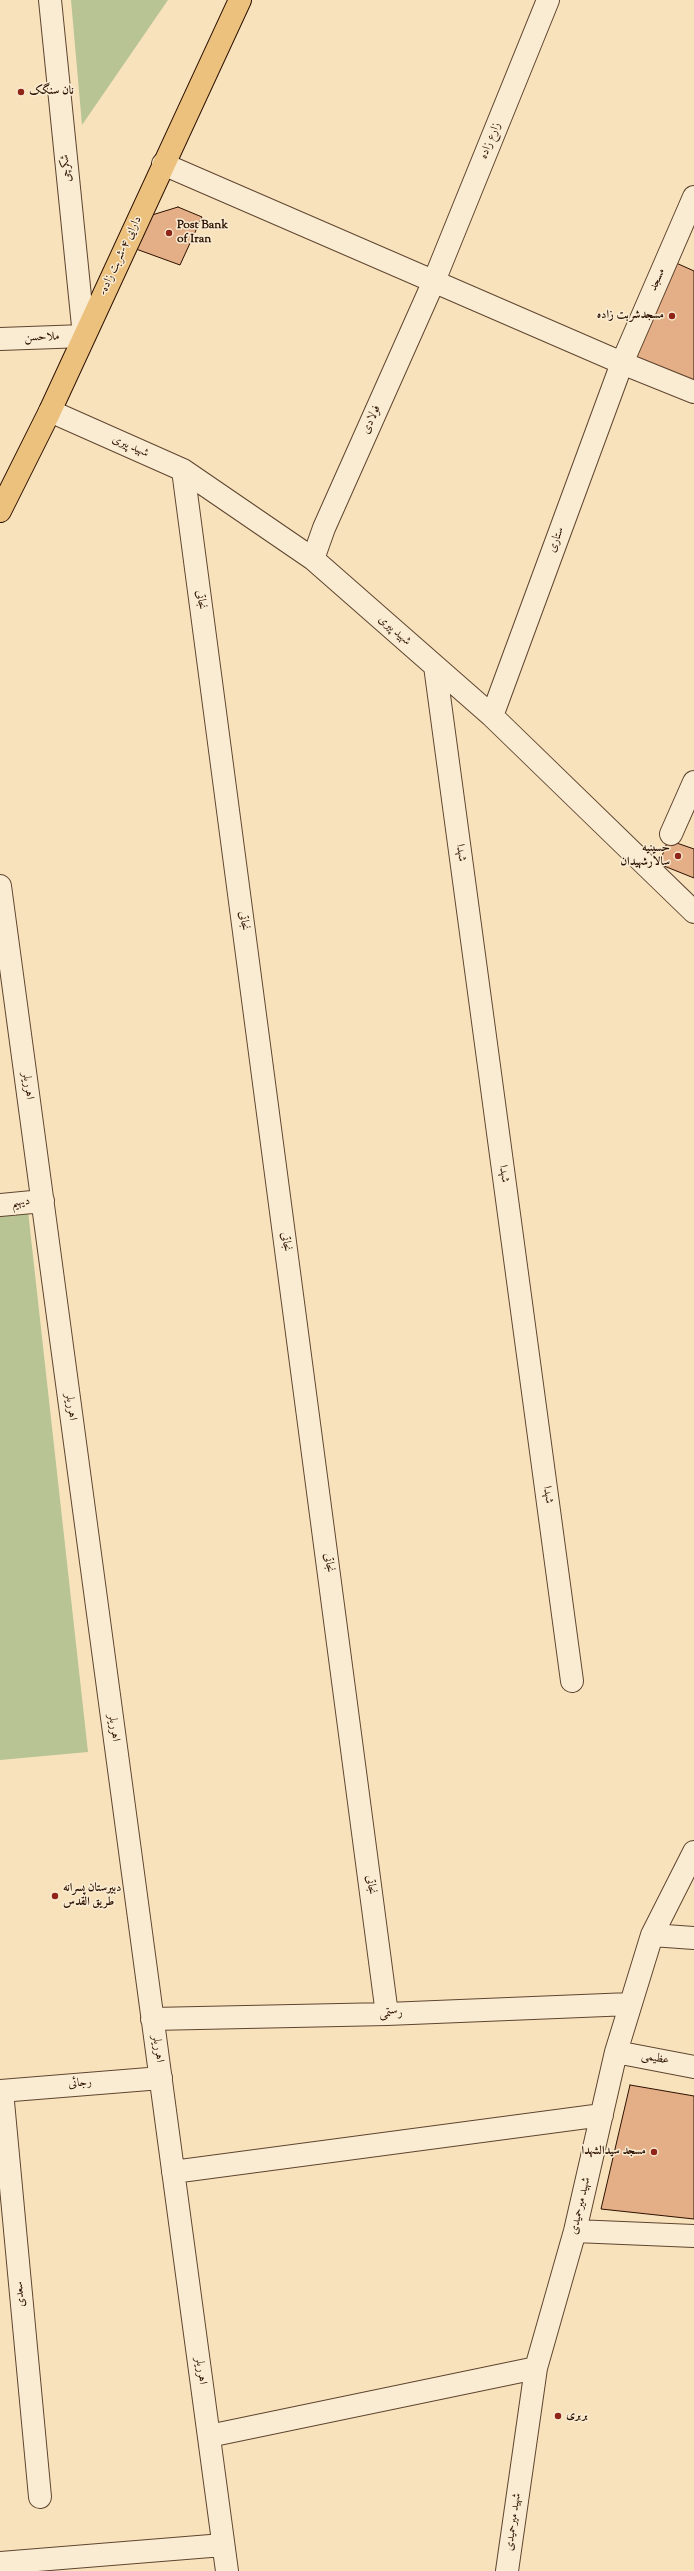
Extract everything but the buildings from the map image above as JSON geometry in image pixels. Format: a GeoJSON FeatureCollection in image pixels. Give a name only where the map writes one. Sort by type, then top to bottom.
{"type":"FeatureCollection","features":[{"type":"Feature","properties":{"kind":"main road","name":"-دارایی ۴-شربت زاده"},"geometry":{"type":"LineString","coordinates":[[0,511],[50,411],[240,0]]}},
{"type":"Feature","properties":{"kind":"street","name":"شکرچی"},"geometry":{"type":"LineString","coordinates":[[50,0],[84,336]]}},
{"type":"Feature","properties":{"kind":"street","name":"زارع زاده"},"geometry":{"type":"LineString","coordinates":[[434,281],[548,0]]}},
{"type":"Feature","properties":{"kind":"street"},"geometry":{"type":"LineString","coordinates":[[163,164],[622,363],[694,392]]}},
{"type":"Feature","properties":{"kind":"street","name":"مسجد"},"geometry":{"type":"LineString","coordinates":[[622,363],[694,197]]}},
{"type":"Feature","properties":{"kind":"street","name":"فولادی"},"geometry":{"type":"LineString","coordinates":[[313,559],[324,528],[434,281]]}},
{"type":"Feature","properties":{"kind":"street","name":"ملاحسن"},"geometry":{"type":"LineString","coordinates":[[0,339],[84,336]]}},
{"type":"Feature","properties":{"kind":"street","name":"ستاری"},"geometry":{"type":"LineString","coordinates":[[492,716],[622,363]]}},
{"type":"Feature","properties":{"kind":"street","name":"شهید پیری"},"geometry":{"type":"LineString","coordinates":[[50,411],[183,470],[313,559],[492,716],[694,912]]}},
{"type":"Feature","properties":{"kind":"street","name":"نجاتی"},"geometry":{"type":"LineString","coordinates":[[183,470],[387,2014]]}},
{"type":"Feature","properties":{"kind":"street","name":"شهدا"},"geometry":{"type":"LineString","coordinates":[[435,666],[572,1681]]}},
{"type":"Feature","properties":{"kind":"street"},"geometry":{"type":"LineString","coordinates":[[671,834],[694,782]]}},
{"type":"Feature","properties":{"kind":"street","name":"اهرریلر"},"geometry":{"type":"LineString","coordinates":[[0,886],[227,2571]]}},
{"type":"Feature","properties":{"kind":"street","name":"دیهیم"},"geometry":{"type":"LineString","coordinates":[[0,1205],[43,1201]]}},
{"type":"Feature","properties":{"kind":"street","name":"شهید میرحمیدی"},"geometry":{"type":"LineString","coordinates":[[508,2571],[536,2368],[575,2231],[616,2052],[652,1935],[694,1852]]}},
{"type":"Feature","properties":{"kind":"street"},"geometry":{"type":"LineString","coordinates":[[652,1935],[694,1938]]}},
{"type":"Feature","properties":{"kind":"street","name":"رستمی"},"geometry":{"type":"LineString","coordinates":[[152,2019],[387,2014],[630,2004]]}},
{"type":"Feature","properties":{"kind":"street","name":"عظیمی"},"geometry":{"type":"LineString","coordinates":[[616,2052],[694,2067]]}},
{"type":"Feature","properties":{"kind":"street","name":"رجائی"},"geometry":{"type":"LineString","coordinates":[[1,2091],[161,2078]]}},
{"type":"Feature","properties":{"kind":"street","name":"سعدی"},"geometry":{"type":"LineString","coordinates":[[1,2091],[40,2497]]}},
{"type":"Feature","properties":{"kind":"street"},"geometry":{"type":"LineString","coordinates":[[173,2172],[602,2115]]}},
{"type":"Feature","properties":{"kind":"street"},"geometry":{"type":"LineString","coordinates":[[575,2231],[694,2236]]}},
{"type":"Feature","properties":{"kind":"street"},"geometry":{"type":"LineString","coordinates":[[209,2436],[536,2368]]}},
{"type":"Feature","properties":{"kind":"street"},"geometry":{"type":"LineString","coordinates":[[0,2564],[36,2566],[223,2545]]}},
{"type":"Feature","properties":{"kind":"green space"},"geometry":{"type":"Polygon","coordinates":[[[71,0],[168,0],[82,125],[71,0]]]}},
{"type":"Feature","properties":{"kind":"green space"},"geometry":{"type":"Polygon","coordinates":[[[28,1211],[88,1752],[0,1760],[0,1213],[28,1211]]]}},
{"type":"Feature","properties":{"kind":"place","name":"نان سنگک"},"geometry":{"type":"Point","coordinates":[21,92]}},
{"type":"Feature","properties":{"kind":"place","name":"Post Bank of Iran"},"geometry":{"type":"Point","coordinates":[169,233]}},
{"type":"Feature","properties":{"kind":"place","name":"مسجدشربت زاده"},"geometry":{"type":"Point","coordinates":[672,316]}},
{"type":"Feature","properties":{"kind":"place","name":"حسینیه سالارشهیدان"},"geometry":{"type":"Point","coordinates":[678,856]}},
{"type":"Feature","properties":{"kind":"place","name":"دبیرستان پسرانه طریق القدس"},"geometry":{"type":"Point","coordinates":[55,1896]}},
{"type":"Feature","properties":{"kind":"place","name":"مسجد سیدالشهدا"},"geometry":{"type":"Point","coordinates":[654,2152]}},
{"type":"Feature","properties":{"kind":"place","name":"بربری"},"geometry":{"type":"Point","coordinates":[558,2416]}}]}
